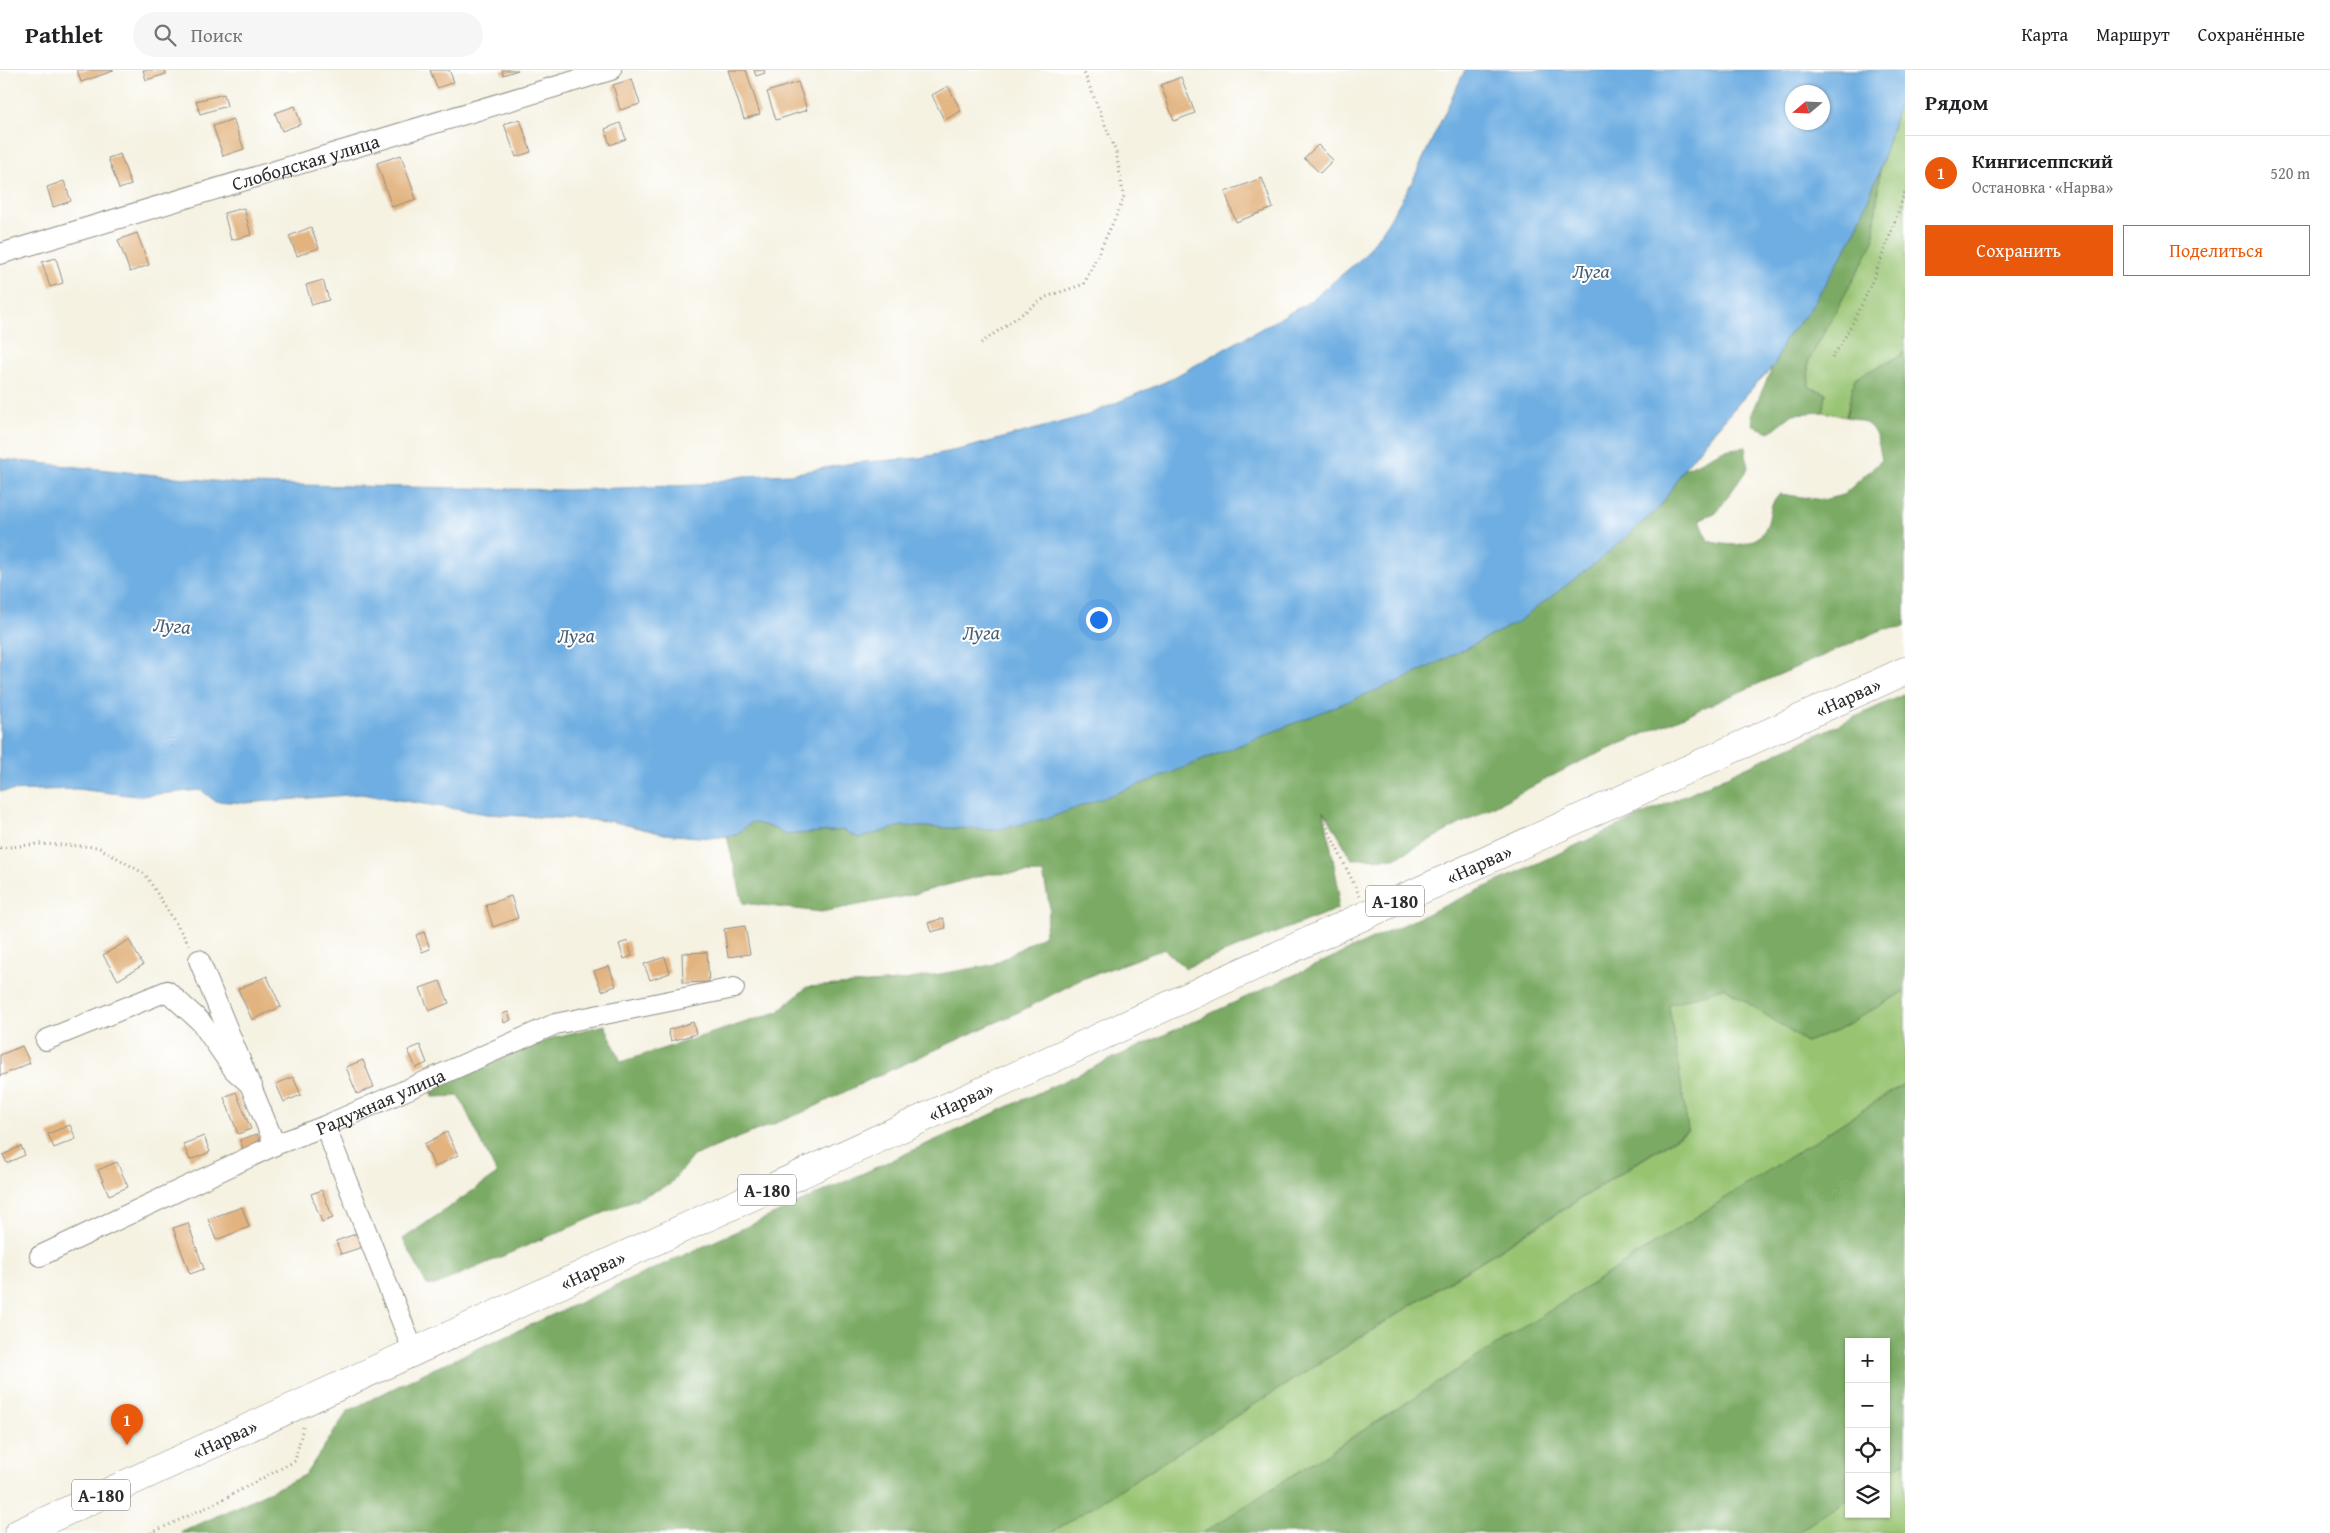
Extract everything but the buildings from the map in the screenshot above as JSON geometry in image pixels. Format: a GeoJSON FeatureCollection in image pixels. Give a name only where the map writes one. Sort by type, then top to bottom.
{"type":"FeatureCollection","features":[{"type":"Feature","properties":{"kind":"highway","name":"«Нарва»"},"geometry":{"type":"LineString","coordinates":[[19,1533],[309,1400],[413,1350],[1905,671]]}},
{"type":"Feature","properties":{"kind":"street","name":"Слободская улица"},"geometry":{"type":"LineString","coordinates":[[0,254],[611,70]]}},
{"type":"Feature","properties":{"kind":"street"},"geometry":{"type":"LineString","coordinates":[[199,960],[275,1145]]}},
{"type":"Feature","properties":{"kind":"street","name":"Радужная улица"},"geometry":{"type":"LineString","coordinates":[[40,1256],[275,1145],[325,1126],[555,1024],[734,988]]}},
{"type":"Feature","properties":{"kind":"street"},"geometry":{"type":"LineString","coordinates":[[46,1040],[167,991],[201,1022],[234,1070],[252,1086]]}},
{"type":"Feature","properties":{"kind":"street"},"geometry":{"type":"LineString","coordinates":[[325,1126],[413,1350]]}},
{"type":"Feature","properties":{"kind":"path"},"geometry":{"type":"LineString","coordinates":[[981,343],[1046,297],[1084,284],[1124,198],[1116,152],[1083,70]]}},
{"type":"Feature","properties":{"kind":"path"},"geometry":{"type":"LineString","coordinates":[[1832,358],[1855,321],[1883,255],[1905,192]]}},
{"type":"Feature","properties":{"kind":"path"},"geometry":{"type":"LineString","coordinates":[[1325,822],[1368,914]]}},
{"type":"Feature","properties":{"kind":"path"},"geometry":{"type":"LineString","coordinates":[[0,848],[39,844],[98,847],[144,874],[199,960]]}},
{"type":"Feature","properties":{"kind":"path"},"geometry":{"type":"LineString","coordinates":[[150,1533],[212,1505],[294,1461],[309,1400]]}},
{"type":"Feature","properties":{"kind":"green space"},"geometry":{"type":"Polygon","coordinates":[[[1905,83],[1905,353],[1855,378],[1846,417],[1823,412],[1826,393],[1809,387],[1808,362],[1873,243],[1880,169],[1905,83]]]}},
{"type":"Feature","properties":{"kind":"green space"},"geometry":{"type":"Polygon","coordinates":[[[1880,169],[1873,243],[1808,362],[1809,387],[1826,393],[1823,412],[1793,414],[1770,432],[1754,426],[1752,414],[1784,340],[1808,312],[1853,237],[1880,169]]]}},
{"type":"Feature","properties":{"kind":"green space"},"geometry":{"type":"Polygon","coordinates":[[[1905,353],[1905,627],[1884,629],[1579,762],[1395,858],[1352,859],[1324,811],[1339,891],[1337,909],[1185,968],[1164,949],[1082,979],[1021,1011],[871,1079],[806,1111],[693,1156],[669,1185],[435,1285],[427,1285],[403,1239],[497,1174],[459,1096],[433,1097],[430,1086],[555,1037],[605,1025],[621,1062],[778,1012],[807,987],[899,981],[992,965],[1044,935],[1050,908],[1043,873],[987,874],[911,895],[821,912],[743,903],[727,836],[736,835],[752,822],[771,827],[786,835],[843,830],[859,838],[902,826],[996,830],[1660,507],[1683,470],[1724,450],[1745,447],[1748,468],[1717,512],[1700,519],[1708,541],[1732,545],[1749,542],[1756,539],[1762,533],[1767,525],[1772,505],[1780,494],[1823,500],[1843,495],[1882,460],[1873,430],[1863,422],[1846,417],[1855,378],[1905,353]]]}},
{"type":"Feature","properties":{"kind":"green space"},"geometry":{"type":"Polygon","coordinates":[[[1905,694],[1905,991],[1834,1032],[1806,1042],[1724,987],[1669,1005],[1688,1130],[1051,1533],[180,1533],[305,1475],[348,1411],[422,1374],[779,1212],[1905,694]]]}},
{"type":"Feature","properties":{"kind":"green space"},"geometry":{"type":"Polygon","coordinates":[[[1724,987],[1806,1042],[1834,1032],[1905,991],[1905,1083],[1203,1533],[1051,1533],[1688,1131],[1668,1005],[1724,987]]]}},
{"type":"Feature","properties":{"kind":"green space"},"geometry":{"type":"Polygon","coordinates":[[[1905,1083],[1905,1461],[1890,1471],[1890,1338],[1845,1338],[1845,1501],[1796,1533],[1203,1533],[1905,1083]]]}},
{"type":"Feature","properties":{"kind":"green space"},"geometry":{"type":"Polygon","coordinates":[[[1905,1461],[1905,1533],[1796,1533],[1845,1501],[1845,1518],[1890,1518],[1890,1471],[1905,1461]]]}},
{"type":"Feature","properties":{"kind":"water","name":"Луга"},"geometry":{"type":"Polygon","coordinates":[[[1465,70],[1905,70],[1905,83],[1880,169],[1853,237],[1808,312],[1784,340],[1774,366],[1715,430],[1683,470],[1660,507],[1602,558],[1518,622],[1409,677],[1173,772],[1049,818],[996,830],[902,826],[859,838],[843,830],[786,835],[771,827],[752,822],[736,835],[710,838],[664,834],[610,821],[487,814],[361,794],[245,803],[215,801],[201,790],[137,796],[77,789],[0,791],[0,459],[243,484],[568,490],[698,485],[744,476],[791,474],[852,463],[919,458],[966,448],[1088,415],[1167,381],[1309,302],[1363,257],[1383,230],[1411,184],[1465,70]]]}},
{"type":"Feature","properties":{"kind":"place","name":"Кингисеппский"},"geometry":{"type":"Point","coordinates":[127,1445]}}]}
